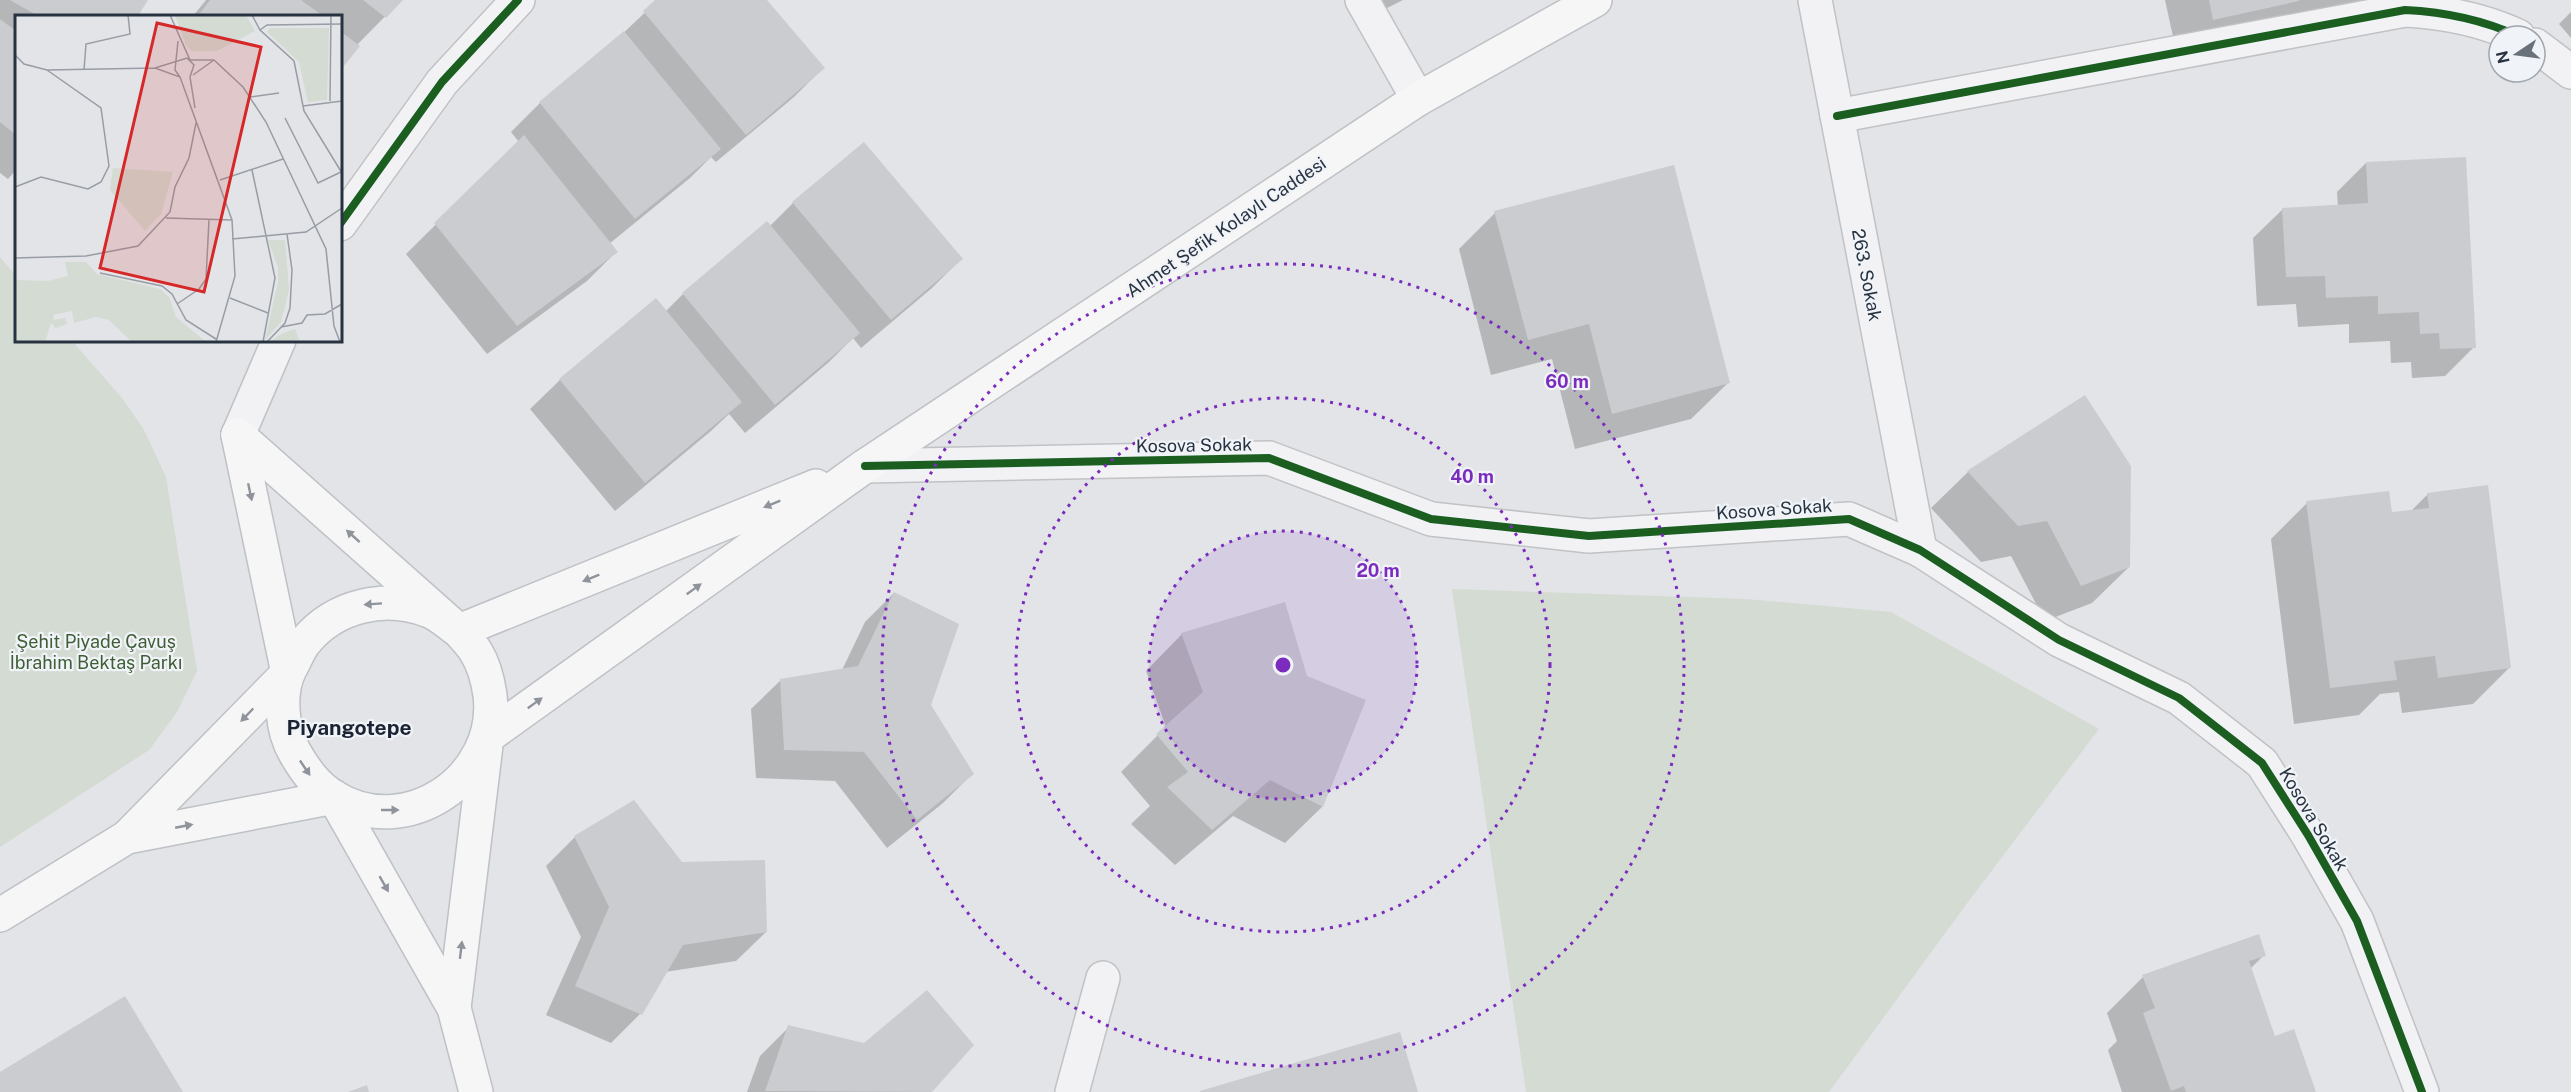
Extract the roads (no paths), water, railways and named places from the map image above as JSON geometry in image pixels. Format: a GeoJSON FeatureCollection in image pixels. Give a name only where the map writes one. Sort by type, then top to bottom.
{"type":"FeatureCollection","features":[{"type":"Feature","properties":{"kind":"main road","name":"Ahmet Şefik Kolaylı Caddesi"},"geometry":{"type":"LineString","coordinates":[[865,466],[1418,99],[1595,0]]}},
{"type":"Feature","properties":{"kind":"main road"},"geometry":{"type":"LineString","coordinates":[[238,435],[288,673],[283,708],[289,743],[307,774],[334,797],[363,809],[395,812],[425,804],[453,789],[474,765],[488,737],[865,466]]}},
{"type":"Feature","properties":{"kind":"main road"},"geometry":{"type":"LineString","coordinates":[[238,435],[459,631],[477,653],[488,680],[492,708],[454,1008]]}},
{"type":"Feature","properties":{"kind":"main road"},"geometry":{"type":"LineString","coordinates":[[459,631],[865,466]]}},
{"type":"Feature","properties":{"kind":"main road"},"geometry":{"type":"LineString","coordinates":[[0,915],[127,837],[288,673],[305,642],[331,618],[363,605],[397,603],[430,611],[459,631]]}},
{"type":"Feature","properties":{"kind":"main road"},"geometry":{"type":"LineString","coordinates":[[127,837],[334,797]]}},
{"type":"Feature","properties":{"kind":"main road"},"geometry":{"type":"LineString","coordinates":[[334,797],[454,1008],[476,1092]]}},
{"type":"Feature","properties":{"kind":"street"},"geometry":{"type":"LineString","coordinates":[[342,221],[442,82],[518,0]]}},
{"type":"Feature","properties":{"kind":"street"},"geometry":{"type":"LineString","coordinates":[[1362,0],[1418,99]]}},
{"type":"Feature","properties":{"kind":"street","name":"263. Sokak"},"geometry":{"type":"LineString","coordinates":[[1815,0],[1920,550]]}},
{"type":"Feature","properties":{"kind":"street"},"geometry":{"type":"LineString","coordinates":[[1837,116],[2404,10],[2436,11],[2468,17],[2487,24]]}},
{"type":"Feature","properties":{"kind":"street"},"geometry":{"type":"LineString","coordinates":[[2547,54],[2571,72]]}},
{"type":"Feature","properties":{"kind":"street"},"geometry":{"type":"LineString","coordinates":[[238,435],[278,342]]}},
{"type":"Feature","properties":{"kind":"street","name":"Kosova Sokak"},"geometry":{"type":"LineString","coordinates":[[865,466],[1269,458],[1431,519],[1589,536],[1849,519],[1920,550],[2059,640],[2179,698],[2262,763],[2308,835],[2357,921],[2422,1092]]}},
{"type":"Feature","properties":{"kind":"street"},"geometry":{"type":"LineString","coordinates":[[1072,1092],[1103,978]]}},
{"type":"Feature","properties":{"kind":"district","name":"Piyangotepe"},"geometry":{"type":"Point","coordinates":[349,727]}},
{"type":"Feature","properties":{"kind":"park label","name":"Şehit Piyade Çavuş İbrahim Bektaş Parkı"},"geometry":{"type":"Point","coordinates":[96,651]}}]}
